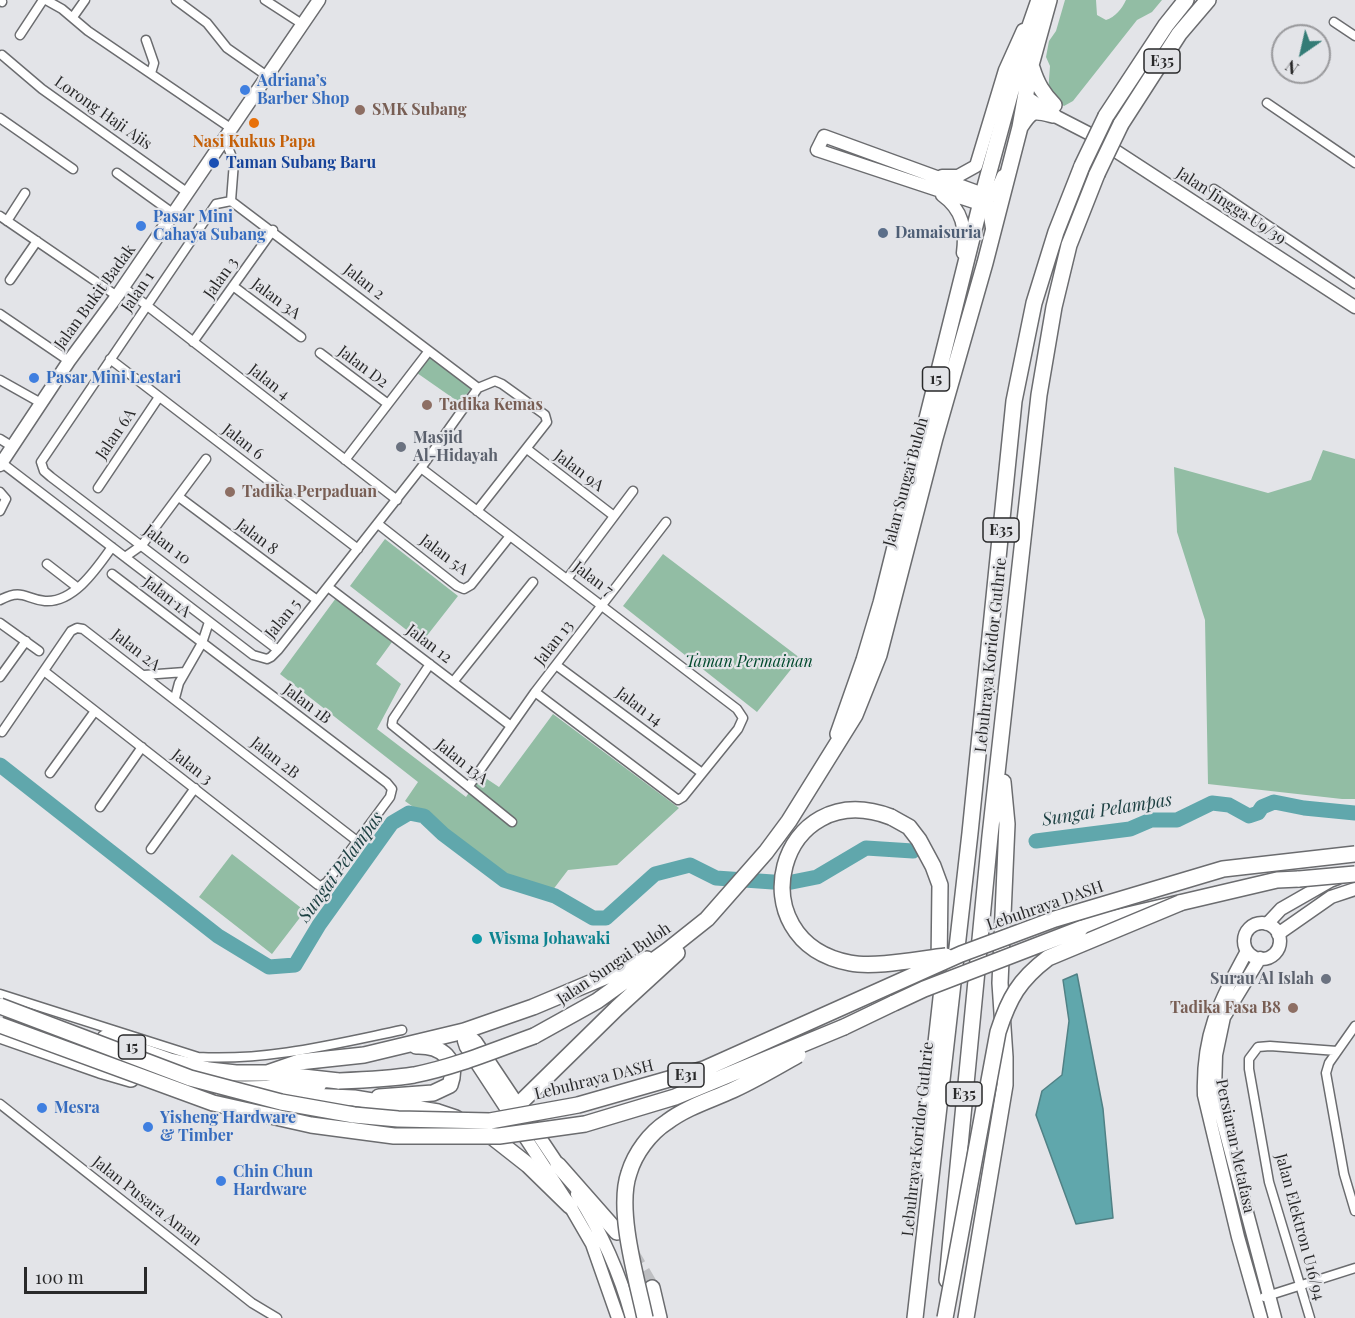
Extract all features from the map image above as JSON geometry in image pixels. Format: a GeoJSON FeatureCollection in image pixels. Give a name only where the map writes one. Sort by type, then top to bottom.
{"type":"FeatureCollection","features":[{"type":"Feature","properties":{"kind":"highway","name":"Jalan Sungai Buloh"},"geometry":{"type":"LineString","coordinates":[[831,757],[881,603],[1007,103],[1023,43],[1039,0]]}},
{"type":"Feature","properties":{"kind":"highway","name":"Jalan Sungai Buloh"},"geometry":{"type":"LineString","coordinates":[[0,1005],[209,1070],[267,1080],[339,1081],[389,1078],[416,1074],[482,1055],[534,1036],[597,1001],[668,950],[714,911],[766,852],[831,757],[855,715],[879,656],[992,236],[1020,127],[1031,65],[1049,0]]}},
{"type":"Feature","properties":{"kind":"highway","name":"Lebuhraya Koridor Guthrie"},"geometry":{"type":"LineString","coordinates":[[915,1318],[970,833],[1014,401],[1034,303],[1056,232],[1082,166],[1106,117],[1166,25],[1186,0]]}},
{"type":"Feature","properties":{"kind":"highway","name":"Lebuhraya Koridor Guthrie"},"geometry":{"type":"LineString","coordinates":[[945,1318],[950,1230],[990,836],[1039,395],[1054,307],[1069,245],[1097,174],[1121,124],[1179,34],[1208,0]]}},
{"type":"Feature","properties":{"kind":"highway"},"geometry":{"type":"LineString","coordinates":[[1007,103],[1025,92],[1020,77],[1023,43]]}},
{"type":"Feature","properties":{"kind":"highway"},"geometry":{"type":"LineString","coordinates":[[1031,65],[1037,84],[1054,110]]}},
{"type":"Feature","properties":{"kind":"highway"},"geometry":{"type":"LineString","coordinates":[[1020,127],[1028,114],[1054,110]]}},
{"type":"Feature","properties":{"kind":"highway"},"geometry":{"type":"LineString","coordinates":[[966,1318],[1005,1085],[1000,983],[1007,824],[1000,748]]}},
{"type":"Feature","properties":{"kind":"highway"},"geometry":{"type":"LineString","coordinates":[[938,1018],[940,885],[933,866],[909,827],[876,811],[857,809],[824,817],[808,828],[794,843],[785,860],[781,899],[788,917],[800,935],[813,948],[834,959],[852,964],[884,963],[962,954]]}},
{"type":"Feature","properties":{"kind":"highway","name":"Lebuhraya DASH"},"geometry":{"type":"LineString","coordinates":[[0,1005],[190,1078],[281,1102],[354,1115],[398,1119],[490,1121],[578,1105],[704,1069],[962,954],[1055,919],[1223,869],[1355,854]]}},
{"type":"Feature","properties":{"kind":"highway"},"geometry":{"type":"LineString","coordinates":[[906,1318],[938,1018],[952,912],[965,868]]}},
{"type":"Feature","properties":{"kind":"highway","name":"Lebuhraya DASH"},"geometry":{"type":"LineString","coordinates":[[0,1025],[213,1103],[311,1125],[394,1136],[499,1136],[574,1125],[613,1116],[675,1096],[844,1027],[924,989],[1098,922],[1277,880],[1355,873]]}},
{"type":"Feature","properties":{"kind":"highway"},"geometry":{"type":"LineString","coordinates":[[945,1318],[998,1032],[1014,990],[1030,971],[1048,958],[1180,903]]}},
{"type":"Feature","properties":{"kind":"highway"},"geometry":{"type":"LineString","coordinates":[[518,1105],[617,1008],[662,969],[683,947],[690,933]]}},
{"type":"Feature","properties":{"kind":"highway"},"geometry":{"type":"LineString","coordinates":[[407,1046],[421,1046],[447,1055],[454,1074],[450,1085],[433,1093],[354,1098],[297,1097],[281,1094],[267,1080],[299,1062],[364,1056],[464,1031],[533,1006],[668,950]]}},
{"type":"Feature","properties":{"kind":"highway"},"geometry":{"type":"LineString","coordinates":[[645,1318],[627,1228],[625,1197],[628,1173],[638,1153],[651,1135],[666,1122],[686,1110],[735,1089],[844,1027]]}},
{"type":"Feature","properties":{"kind":"highway","name":"Jalan Sungai Buloh"},"geometry":{"type":"LineString","coordinates":[[0,1035],[128,1079],[222,1089],[267,1080]]}},
{"type":"Feature","properties":{"kind":"highway"},"geometry":{"type":"LineString","coordinates":[[354,1098],[438,1113],[462,1120],[488,1133],[528,1165],[570,1206]]}},
{"type":"Feature","properties":{"kind":"highway"},"geometry":{"type":"LineString","coordinates":[[558,1165],[617,1232]]}},
{"type":"Feature","properties":{"kind":"highway"},"geometry":{"type":"LineString","coordinates":[[652,1288],[659,1318]]}},
{"type":"Feature","properties":{"kind":"street"},"geometry":{"type":"LineString","coordinates":[[20,35],[45,0],[232,129]]}},
{"type":"Feature","properties":{"kind":"street"},"geometry":{"type":"LineString","coordinates":[[73,18],[85,0]]}},
{"type":"Feature","properties":{"kind":"street"},"geometry":{"type":"LineString","coordinates":[[176,0],[207,23],[227,48],[267,76]]}},
{"type":"Feature","properties":{"kind":"street"},"geometry":{"type":"LineString","coordinates":[[266,0],[302,24]]}},
{"type":"Feature","properties":{"kind":"street","name":"Jalan Bukit Badak"},"geometry":{"type":"LineString","coordinates":[[1,464],[69,361],[120,292],[319,0]]}},
{"type":"Feature","properties":{"kind":"street"},"geometry":{"type":"LineString","coordinates":[[933,182],[958,176],[976,166],[1005,70],[1039,0]]}},
{"type":"Feature","properties":{"kind":"street"},"geometry":{"type":"LineString","coordinates":[[1334,22],[1355,36]]}},
{"type":"Feature","properties":{"kind":"street"},"geometry":{"type":"LineString","coordinates":[[146,40],[154,63],[151,73]]}},
{"type":"Feature","properties":{"kind":"street","name":"Lorong Haji Ajis"},"geometry":{"type":"LineString","coordinates":[[2,55],[42,89],[188,193]]}},
{"type":"Feature","properties":{"kind":"street","name":"Jalan Jingga U9/39"},"geometry":{"type":"LineString","coordinates":[[1025,92],[1355,307]]}},
{"type":"Feature","properties":{"kind":"street"},"geometry":{"type":"LineString","coordinates":[[1267,103],[1355,163]]}},
{"type":"Feature","properties":{"kind":"street"},"geometry":{"type":"LineString","coordinates":[[0,118],[73,169]]}},
{"type":"Feature","properties":{"kind":"street"},"geometry":{"type":"LineString","coordinates":[[957,299],[964,248],[964,227],[960,213],[952,202],[933,182],[824,136],[817,150],[933,182],[983,199],[991,217],[992,236]]}},
{"type":"Feature","properties":{"kind":"street"},"geometry":{"type":"LineString","coordinates":[[225,140],[234,162],[231,201]]}},
{"type":"Feature","properties":{"kind":"street"},"geometry":{"type":"LineString","coordinates":[[983,199],[999,187],[1012,155]]}},
{"type":"Feature","properties":{"kind":"street"},"geometry":{"type":"LineString","coordinates":[[117,173],[174,214]]}},
{"type":"Feature","properties":{"kind":"street"},"geometry":{"type":"LineString","coordinates":[[1214,189],[1355,284]]}},
{"type":"Feature","properties":{"kind":"street"},"geometry":{"type":"LineString","coordinates":[[4,218],[25,194]]}},
{"type":"Feature","properties":{"kind":"street","name":"Jalan 2"},"geometry":{"type":"LineString","coordinates":[[231,201],[273,230],[428,352],[478,388]]}},
{"type":"Feature","properties":{"kind":"street","name":"Jalan 1"},"geometry":{"type":"LineString","coordinates":[[41,462],[216,204],[231,201]]}},
{"type":"Feature","properties":{"kind":"street","name":"Jalan 4"},"geometry":{"type":"LineString","coordinates":[[4,218],[37,242],[146,306],[397,500]]}},
{"type":"Feature","properties":{"kind":"street","name":"Jalan 3"},"geometry":{"type":"LineString","coordinates":[[193,342],[273,230]]}},
{"type":"Feature","properties":{"kind":"street"},"geometry":{"type":"LineString","coordinates":[[10,280],[37,242]]}},
{"type":"Feature","properties":{"kind":"street","name":"Jalan 3A"},"geometry":{"type":"LineString","coordinates":[[233,286],[301,337]]}},
{"type":"Feature","properties":{"kind":"street"},"geometry":{"type":"LineString","coordinates":[[0,314],[69,361]]}},
{"type":"Feature","properties":{"kind":"street"},"geometry":{"type":"LineString","coordinates":[[345,460],[428,352]]}},
{"type":"Feature","properties":{"kind":"street","name":"Jalan D2"},"geometry":{"type":"LineString","coordinates":[[320,353],[388,404]]}},
{"type":"Feature","properties":{"kind":"street","name":"Jalan 6"},"geometry":{"type":"LineString","coordinates":[[110,359],[358,549]]}},
{"type":"Feature","properties":{"kind":"street"},"geometry":{"type":"LineString","coordinates":[[0,380],[41,403]]}},
{"type":"Feature","properties":{"kind":"street"},"geometry":{"type":"LineString","coordinates":[[477,511],[547,422],[545,415],[502,384],[492,381],[478,388]]}},
{"type":"Feature","properties":{"kind":"street","name":"Jalan 5"},"geometry":{"type":"LineString","coordinates":[[1,464],[258,658],[271,657],[397,500],[478,388]]}},
{"type":"Feature","properties":{"kind":"street","name":"Jalan 6A"},"geometry":{"type":"LineString","coordinates":[[98,488],[159,396]]}},
{"type":"Feature","properties":{"kind":"street"},"geometry":{"type":"LineString","coordinates":[[0,439],[13,447]]}},
{"type":"Feature","properties":{"kind":"street","name":"Jalan 9A"},"geometry":{"type":"LineString","coordinates":[[526,449],[614,516]]}},
{"type":"Feature","properties":{"kind":"street"},"geometry":{"type":"LineString","coordinates":[[125,557],[142,545],[206,459]]}},
{"type":"Feature","properties":{"kind":"street","name":"Jalan 10"},"geometry":{"type":"LineString","coordinates":[[41,462],[44,471],[51,477],[278,650]]}},
{"type":"Feature","properties":{"kind":"street","name":"Jalan 7"},"geometry":{"type":"LineString","coordinates":[[421,468],[737,709],[743,718],[738,729],[702,773]]}},
{"type":"Feature","properties":{"kind":"street"},"geometry":{"type":"LineString","coordinates":[[567,579],[633,491]]}},
{"type":"Feature","properties":{"kind":"street"},"geometry":{"type":"LineString","coordinates":[[0,492],[6,499],[0,510]]}},
{"type":"Feature","properties":{"kind":"street","name":"Jalan 8"},"geometry":{"type":"LineString","coordinates":[[179,497],[317,600]]}},
{"type":"Feature","properties":{"kind":"street","name":"Jalan 13"},"geometry":{"type":"LineString","coordinates":[[469,786],[535,692],[666,522]]}},
{"type":"Feature","properties":{"kind":"street","name":"Jalan 5A"},"geometry":{"type":"LineString","coordinates":[[378,524],[457,586],[464,589],[471,585],[510,536]]}},
{"type":"Feature","properties":{"kind":"street"},"geometry":{"type":"LineString","coordinates":[[0,600],[9,595],[22,594],[43,601],[65,597],[78,588],[98,567],[112,547]]}},
{"type":"Feature","properties":{"kind":"street"},"geometry":{"type":"LineString","coordinates":[[47,564],[78,588]]}},
{"type":"Feature","properties":{"kind":"street","name":"Jalan 1A"},"geometry":{"type":"LineString","coordinates":[[112,574],[202,643]]}},
{"type":"Feature","properties":{"kind":"street"},"geometry":{"type":"LineString","coordinates":[[453,682],[533,582]]}},
{"type":"Feature","properties":{"kind":"street","name":"Jalan 12"},"geometry":{"type":"LineString","coordinates":[[328,587],[511,726]]}},
{"type":"Feature","properties":{"kind":"street"},"geometry":{"type":"LineString","coordinates":[[0,622],[39,651]]}},
{"type":"Feature","properties":{"kind":"street"},"geometry":{"type":"LineString","coordinates":[[175,698],[179,683],[202,643],[209,622]]}},
{"type":"Feature","properties":{"kind":"street","name":"Jalan 2A"},"geometry":{"type":"LineString","coordinates":[[44,671],[71,631],[77,628],[90,633],[175,698]]}},
{"type":"Feature","properties":{"kind":"street"},"geometry":{"type":"LineString","coordinates":[[0,677],[3,666],[26,641]]}},
{"type":"Feature","properties":{"kind":"street","name":"Jalan 1B"},"geometry":{"type":"LineString","coordinates":[[202,643],[392,789],[390,797],[357,841]]}},
{"type":"Feature","properties":{"kind":"street","name":"Jalan 13A"},"geometry":{"type":"LineString","coordinates":[[430,664],[392,721],[394,727],[512,822]]}},
{"type":"Feature","properties":{"kind":"street","name":"Jalan 14"},"geometry":{"type":"LineString","coordinates":[[556,665],[702,773]]}},
{"type":"Feature","properties":{"kind":"street"},"geometry":{"type":"LineString","coordinates":[[2,732],[44,671]]}},
{"type":"Feature","properties":{"kind":"street","name":"Jalan 3"},"geometry":{"type":"LineString","coordinates":[[44,671],[315,884],[321,886],[327,882],[357,841]]}},
{"type":"Feature","properties":{"kind":"street"},"geometry":{"type":"LineString","coordinates":[[144,675],[185,672]]}},
{"type":"Feature","properties":{"kind":"street"},"geometry":{"type":"LineString","coordinates":[[535,692],[675,799],[684,797],[702,773]]}},
{"type":"Feature","properties":{"kind":"street","name":"Jalan 2B"},"geometry":{"type":"LineString","coordinates":[[175,698],[357,841]]}},
{"type":"Feature","properties":{"kind":"street"},"geometry":{"type":"LineString","coordinates":[[50,773],[95,711]]}},
{"type":"Feature","properties":{"kind":"street"},"geometry":{"type":"LineString","coordinates":[[100,807],[142,747]]}},
{"type":"Feature","properties":{"kind":"street"},"geometry":{"type":"LineString","coordinates":[[151,849],[195,788]]}},
{"type":"Feature","properties":{"kind":"street"},"geometry":{"type":"LineString","coordinates":[[1267,924],[1281,909],[1320,886],[1355,873]]}},
{"type":"Feature","properties":{"kind":"street"},"geometry":{"type":"LineString","coordinates":[[1278,934],[1331,897],[1355,889]]}},
{"type":"Feature","properties":{"kind":"street"},"geometry":{"type":"LineString","coordinates":[[1255,924],[1267,924],[1278,934],[1279,946],[1272,955],[1260,958],[1253,956],[1247,951],[1244,942],[1246,932],[1255,924]]}},
{"type":"Feature","properties":{"kind":"street","name":"Persiaran Metafasa"},"geometry":{"type":"LineString","coordinates":[[1247,951],[1214,1016],[1208,1038],[1204,1095],[1238,1237],[1261,1318]]}},
{"type":"Feature","properties":{"kind":"street","name":"Persiaran Metafasa"},"geometry":{"type":"LineString","coordinates":[[1260,958],[1224,1017],[1216,1055],[1215,1092],[1275,1318]]}},
{"type":"Feature","properties":{"kind":"street"},"geometry":{"type":"LineString","coordinates":[[0,994],[198,1057],[227,1059],[274,1055],[402,1030]]}},
{"type":"Feature","properties":{"kind":"street"},"geometry":{"type":"LineString","coordinates":[[1355,1026],[1336,1051],[1326,1073],[1344,1174],[1355,1210]]}},
{"type":"Feature","properties":{"kind":"street"},"geometry":{"type":"LineString","coordinates":[[464,1031],[476,1042],[558,1165],[605,1241],[624,1286],[632,1318]]}},
{"type":"Feature","properties":{"kind":"street"},"geometry":{"type":"LineString","coordinates":[[464,1031],[466,1047],[570,1206],[592,1244],[618,1318]]}},
{"type":"Feature","properties":{"kind":"street","name":"Jalan Elektron U16/94"},"geometry":{"type":"LineString","coordinates":[[1310,1318],[1269,1182],[1249,1059],[1258,1047],[1336,1051]]}},
{"type":"Feature","properties":{"kind":"street","name":"Jalan Pusara Aman"},"geometry":{"type":"LineString","coordinates":[[1,1107],[252,1303],[276,1318]]}},
{"type":"Feature","properties":{"kind":"street"},"geometry":{"type":"LineString","coordinates":[[1256,1299],[1355,1268]]}},
{"type":"Feature","properties":{"kind":"green space"},"geometry":{"type":"Polygon","coordinates":[[[1065,0],[1096,0],[1097,15],[1106,20],[1118,12],[1126,0],[1162,0],[1152,12],[1137,20],[1073,101],[1064,106],[1048,93],[1050,66],[1046,57],[1049,41],[1056,31],[1065,0]]]}},
{"type":"Feature","properties":{"kind":"green space"},"geometry":{"type":"Polygon","coordinates":[[[430,356],[472,387],[460,403],[417,373],[430,356]]]}},
{"type":"Feature","properties":{"kind":"green space"},"geometry":{"type":"Polygon","coordinates":[[[1323,450],[1355,459],[1355,799],[1208,784],[1205,620],[1177,532],[1174,467],[1268,493],[1311,480],[1323,450]]]}},
{"type":"Feature","properties":{"kind":"green space"},"geometry":{"type":"Polygon","coordinates":[[[385,539],[458,596],[422,642],[350,586],[385,539]]]}},
{"type":"Feature","properties":{"kind":"green space","name":"Taman Permainan"},"geometry":{"type":"Polygon","coordinates":[[[663,554],[800,658],[757,712],[623,606],[663,554]]]}},
{"type":"Feature","properties":{"kind":"green space"},"geometry":{"type":"Polygon","coordinates":[[[336,598],[392,642],[376,664],[401,684],[377,729],[466,797],[481,775],[499,787],[553,714],[679,808],[617,865],[568,870],[552,891],[505,874],[405,801],[418,782],[280,674],[336,598]]]}},
{"type":"Feature","properties":{"kind":"green space"},"geometry":{"type":"Polygon","coordinates":[[[232,854],[305,911],[272,954],[199,897],[232,854]]]}},
{"type":"Feature","properties":{"kind":"water"},"geometry":{"type":"Polygon","coordinates":[[[1077,974],[1103,1109],[1113,1218],[1076,1224],[1036,1115],[1042,1091],[1062,1075],[1069,1021],[1063,980],[1077,974]]]}},
{"type":"Feature","properties":{"kind":"waterway","name":"Sungai Pelampas"},"geometry":{"type":"LineString","coordinates":[[0,765],[218,936],[269,967],[295,965],[319,925],[392,823],[409,813],[424,816],[443,834],[504,880],[555,896],[593,918],[606,918],[655,874],[690,865],[716,878],[787,883],[817,877],[866,848],[913,851]]}},
{"type":"Feature","properties":{"kind":"waterway","name":"Sungai Pelampas"},"geometry":{"type":"LineString","coordinates":[[1036,841],[1130,829],[1151,820],[1177,820],[1212,803],[1229,805],[1249,816],[1274,802],[1304,808],[1355,813]]}},
{"type":"Feature","properties":{"kind":"tunnel"},"geometry":{"type":"LineString","coordinates":[[631,1252],[652,1288]]}},
{"type":"Feature","properties":{"kind":"place","name":"Adriana’s Barber Shop"},"geometry":{"type":"Point","coordinates":[245,90]}},
{"type":"Feature","properties":{"kind":"place","name":"SMK Subang"},"geometry":{"type":"Point","coordinates":[360,110]}},
{"type":"Feature","properties":{"kind":"place","name":"Nasi Kukus Papa"},"geometry":{"type":"Point","coordinates":[254,123]}},
{"type":"Feature","properties":{"kind":"place","name":"Taman Subang Baru"},"geometry":{"type":"Point","coordinates":[214,163]}},
{"type":"Feature","properties":{"kind":"place","name":"Pasar Mini Cahaya Subang"},"geometry":{"type":"Point","coordinates":[141,226]}},
{"type":"Feature","properties":{"kind":"place","name":"Damaisuria"},"geometry":{"type":"Point","coordinates":[883,233]}},
{"type":"Feature","properties":{"kind":"place","name":"Pasar Mini Lestari"},"geometry":{"type":"Point","coordinates":[34,378]}},
{"type":"Feature","properties":{"kind":"place","name":"Tadika Kemas"},"geometry":{"type":"Point","coordinates":[427,405]}},
{"type":"Feature","properties":{"kind":"place","name":"Masjid Al-Hidayah"},"geometry":{"type":"Point","coordinates":[401,447]}},
{"type":"Feature","properties":{"kind":"place","name":"Tadika Perpaduan"},"geometry":{"type":"Point","coordinates":[230,492]}},
{"type":"Feature","properties":{"kind":"place","name":"Wisma Johawaki"},"geometry":{"type":"Point","coordinates":[477,939]}},
{"type":"Feature","properties":{"kind":"place","name":"Surau Al Islah"},"geometry":{"type":"Point","coordinates":[1326,979]}},
{"type":"Feature","properties":{"kind":"place","name":"Tadika Fasa B8"},"geometry":{"type":"Point","coordinates":[1293,1008]}},
{"type":"Feature","properties":{"kind":"place","name":"Mesra"},"geometry":{"type":"Point","coordinates":[42,1108]}},
{"type":"Feature","properties":{"kind":"place","name":"Yisheng Hardware & Timber"},"geometry":{"type":"Point","coordinates":[148,1127]}},
{"type":"Feature","properties":{"kind":"place","name":"Chin Chun Hardware"},"geometry":{"type":"Point","coordinates":[221,1181]}}]}
